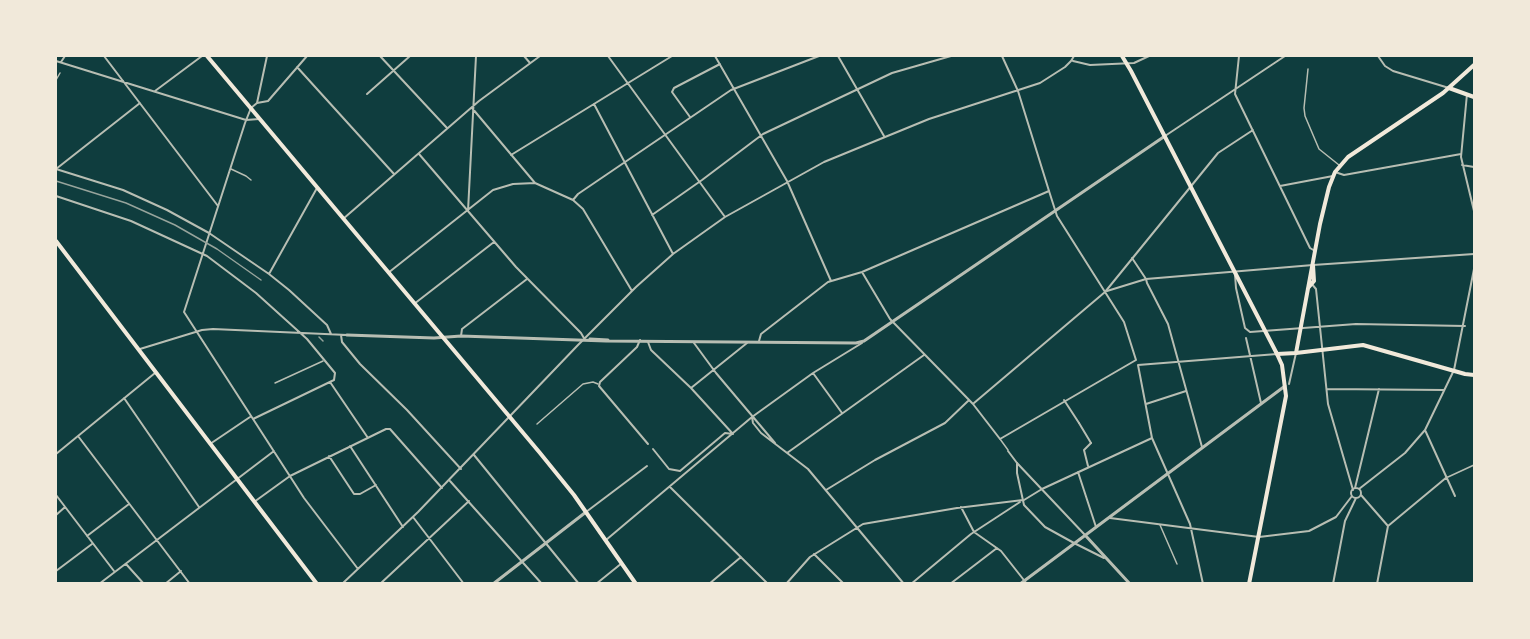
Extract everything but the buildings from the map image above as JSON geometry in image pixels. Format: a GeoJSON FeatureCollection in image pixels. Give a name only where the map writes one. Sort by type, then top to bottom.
{"type":"FeatureCollection","features":[{"type":"Feature","properties":{"kind":"main road"},"geometry":{"type":"LineString","coordinates":[[207,56],[510,418],[526,433],[586,512],[636,584]]}},
{"type":"Feature","properties":{"kind":"main road"},"geometry":{"type":"LineString","coordinates":[[1122,56],[1277,354],[1287,385],[1249,584]]}},
{"type":"Feature","properties":{"kind":"main road"},"geometry":{"type":"LineString","coordinates":[[1296,353],[1307,289],[1315,277],[1313,265],[1315,251],[1334,174],[1352,154],[1449,88],[1474,65]]}},
{"type":"Feature","properties":{"kind":"main road"},"geometry":{"type":"LineString","coordinates":[[1449,88],[1474,97]]}},
{"type":"Feature","properties":{"kind":"main road"},"geometry":{"type":"LineString","coordinates":[[56,241],[317,584]]}},
{"type":"Feature","properties":{"kind":"main road"},"geometry":{"type":"LineString","coordinates":[[1277,354],[1363,345],[1474,375]]}},
{"type":"Feature","properties":{"kind":"street"},"geometry":{"type":"LineString","coordinates":[[61,62],[65,56]]}},
{"type":"Feature","properties":{"kind":"street"},"geometry":{"type":"LineString","coordinates":[[106,56],[123,82],[218,206]]}},
{"type":"Feature","properties":{"kind":"street"},"geometry":{"type":"LineString","coordinates":[[155,91],[202,56]]}},
{"type":"Feature","properties":{"kind":"street"},"geometry":{"type":"LineString","coordinates":[[257,103],[267,56]]}},
{"type":"Feature","properties":{"kind":"street"},"geometry":{"type":"LineString","coordinates":[[307,56],[268,101],[257,103],[251,108],[184,312],[290,476],[358,569]]}},
{"type":"Feature","properties":{"kind":"street"},"geometry":{"type":"LineString","coordinates":[[380,56],[447,128]]}},
{"type":"Feature","properties":{"kind":"street"},"geometry":{"type":"LineString","coordinates":[[367,94],[410,56]]}},
{"type":"Feature","properties":{"kind":"street"},"geometry":{"type":"LineString","coordinates":[[468,211],[476,56]]}},
{"type":"Feature","properties":{"kind":"street"},"geometry":{"type":"LineString","coordinates":[[524,56],[530,63]]}},
{"type":"Feature","properties":{"kind":"street"},"geometry":{"type":"LineString","coordinates":[[344,219],[447,128],[540,56]]}},
{"type":"Feature","properties":{"kind":"street"},"geometry":{"type":"LineString","coordinates":[[608,56],[725,217]]}},
{"type":"Feature","properties":{"kind":"street"},"geometry":{"type":"LineString","coordinates":[[511,155],[672,56]]}},
{"type":"Feature","properties":{"kind":"street"},"geometry":{"type":"LineString","coordinates":[[715,56],[787,182],[831,281]]}},
{"type":"Feature","properties":{"kind":"street"},"geometry":{"type":"LineString","coordinates":[[573,200],[578,194],[664,134],[734,88],[819,56]]}},
{"type":"Feature","properties":{"kind":"street"},"geometry":{"type":"LineString","coordinates":[[838,56],[884,136]]}},
{"type":"Feature","properties":{"kind":"street"},"geometry":{"type":"LineString","coordinates":[[652,215],[761,136],[892,73],[951,56]]}},
{"type":"Feature","properties":{"kind":"street"},"geometry":{"type":"LineString","coordinates":[[1002,56],[1018,91],[1056,211],[1126,324],[1152,438],[1191,529],[1203,584]]}},
{"type":"Feature","properties":{"kind":"street"},"geometry":{"type":"LineString","coordinates":[[342,584],[414,517],[632,291],[673,254],[725,217],[824,162],[929,119],[1040,83],[1071,61],[1074,56]]}},
{"type":"Feature","properties":{"kind":"street"},"geometry":{"type":"LineString","coordinates":[[1071,61],[1090,64],[1134,63],[1149,56]]}},
{"type":"Feature","properties":{"kind":"street"},"geometry":{"type":"LineString","coordinates":[[1239,56],[1235,94],[1310,249],[1315,251]]}},
{"type":"Feature","properties":{"kind":"street"},"geometry":{"type":"LineString","coordinates":[[606,540],[752,417],[813,373],[853,349],[1285,56]]}},
{"type":"Feature","properties":{"kind":"street"},"geometry":{"type":"LineString","coordinates":[[1378,56],[1384,66],[1392,71],[1449,88]]}},
{"type":"Feature","properties":{"kind":"street"},"geometry":{"type":"LineString","coordinates":[[56,61],[246,120],[259,118]]}},
{"type":"Feature","properties":{"kind":"street"},"geometry":{"type":"LineString","coordinates":[[690,117],[672,92],[674,88],[720,64]]}},
{"type":"Feature","properties":{"kind":"street"},"geometry":{"type":"LineString","coordinates":[[297,67],[394,174]]}},
{"type":"Feature","properties":{"kind":"street"},"geometry":{"type":"LineString","coordinates":[[1467,94],[1461,154],[1474,211]]}},
{"type":"Feature","properties":{"kind":"street"},"geometry":{"type":"LineString","coordinates":[[56,169],[140,103]]}},
{"type":"Feature","properties":{"kind":"street"},"geometry":{"type":"LineString","coordinates":[[594,104],[673,254]]}},
{"type":"Feature","properties":{"kind":"street"},"geometry":{"type":"LineString","coordinates":[[472,108],[535,183],[573,200],[583,209],[632,291]]}},
{"type":"Feature","properties":{"kind":"street"},"geometry":{"type":"LineString","coordinates":[[973,404],[1105,292],[1218,153],[1253,130]]}},
{"type":"Feature","properties":{"kind":"street"},"geometry":{"type":"LineString","coordinates":[[418,153],[527,279],[585,340]]}},
{"type":"Feature","properties":{"kind":"street"},"geometry":{"type":"LineString","coordinates":[[1280,186],[1334,174],[1344,175],[1461,154]]}},
{"type":"Feature","properties":{"kind":"street"},"geometry":{"type":"LineString","coordinates":[[1462,165],[1474,167]]}},
{"type":"Feature","properties":{"kind":"street"},"geometry":{"type":"LineString","coordinates":[[56,169],[123,190],[167,210],[209,235],[269,274],[327,325],[331,334]]}},
{"type":"Feature","properties":{"kind":"street"},"geometry":{"type":"LineString","coordinates":[[388,273],[494,190],[513,184],[535,183]]}},
{"type":"Feature","properties":{"kind":"street"},"geometry":{"type":"LineString","coordinates":[[269,274],[317,188]]}},
{"type":"Feature","properties":{"kind":"street"},"geometry":{"type":"LineString","coordinates":[[759,341],[761,334],[831,281],[862,272],[1049,191]]}},
{"type":"Feature","properties":{"kind":"street"},"geometry":{"type":"LineString","coordinates":[[56,196],[131,221],[203,253],[243,281],[300,332],[336,376],[330,382],[252,418],[210,444]]}},
{"type":"Feature","properties":{"kind":"street"},"geometry":{"type":"LineString","coordinates":[[414,304],[494,242]]}},
{"type":"Feature","properties":{"kind":"street"},"geometry":{"type":"LineString","coordinates":[[1105,292],[1146,279],[1474,254]]}},
{"type":"Feature","properties":{"kind":"street"},"geometry":{"type":"LineString","coordinates":[[1132,258],[1146,279],[1168,324],[1203,447]]}},
{"type":"Feature","properties":{"kind":"street"},"geometry":{"type":"LineString","coordinates":[[1356,489],[1405,453],[1425,430],[1454,370],[1474,269]]}},
{"type":"Feature","properties":{"kind":"street"},"geometry":{"type":"LineString","coordinates":[[1235,271],[1236,288],[1245,328],[1250,332],[1356,324],[1464,326]]}},
{"type":"Feature","properties":{"kind":"street"},"geometry":{"type":"LineString","coordinates":[[862,272],[893,322],[973,404],[1000,439],[1129,363],[1277,354]]}},
{"type":"Feature","properties":{"kind":"street"},"geometry":{"type":"LineString","coordinates":[[461,336],[462,330],[527,279]]}},
{"type":"Feature","properties":{"kind":"street"},"geometry":{"type":"LineString","coordinates":[[1310,283],[1316,289],[1328,404],[1356,489],[1388,526]]}},
{"type":"Feature","properties":{"kind":"street"},"geometry":{"type":"LineString","coordinates":[[138,350],[150,344],[213,328],[443,338],[461,336],[585,340],[852,343],[864,341]]}},
{"type":"Feature","properties":{"kind":"street"},"geometry":{"type":"LineString","coordinates":[[341,335],[342,342],[360,364],[407,410],[461,469]]}},
{"type":"Feature","properties":{"kind":"street"},"geometry":{"type":"LineString","coordinates":[[1246,338],[1261,403]]}},
{"type":"Feature","properties":{"kind":"street"},"geometry":{"type":"LineString","coordinates":[[640,340],[637,347],[599,384],[648,444]]}},
{"type":"Feature","properties":{"kind":"street"},"geometry":{"type":"LineString","coordinates":[[648,340],[651,350],[691,388],[733,434]]}},
{"type":"Feature","properties":{"kind":"street"},"geometry":{"type":"LineString","coordinates":[[692,341],[752,417],[753,423],[808,469],[904,584]]}},
{"type":"Feature","properties":{"kind":"street"},"geometry":{"type":"LineString","coordinates":[[691,388],[748,341]]}},
{"type":"Feature","properties":{"kind":"street"},"geometry":{"type":"LineString","coordinates":[[852,343],[853,349]]}},
{"type":"Feature","properties":{"kind":"street"},"geometry":{"type":"LineString","coordinates":[[1020,584],[1026,582],[1096,526],[1287,385],[1296,353]]}},
{"type":"Feature","properties":{"kind":"street"},"geometry":{"type":"LineString","coordinates":[[787,453],[924,355]]}},
{"type":"Feature","properties":{"kind":"street"},"geometry":{"type":"LineString","coordinates":[[56,454],[156,373]]}},
{"type":"Feature","properties":{"kind":"street"},"geometry":{"type":"LineString","coordinates":[[813,373],[842,413]]}},
{"type":"Feature","properties":{"kind":"street"},"geometry":{"type":"LineString","coordinates":[[330,382],[368,438]]}},
{"type":"Feature","properties":{"kind":"street"},"geometry":{"type":"LineString","coordinates":[[1327,388],[1445,390]]}},
{"type":"Feature","properties":{"kind":"street"},"geometry":{"type":"LineString","coordinates":[[1109,517],[1259,537],[1309,531],[1336,517],[1356,489],[1379,389]]}},
{"type":"Feature","properties":{"kind":"street"},"geometry":{"type":"LineString","coordinates":[[1146,404],[1187,391]]}},
{"type":"Feature","properties":{"kind":"street"},"geometry":{"type":"LineString","coordinates":[[124,398],[200,508]]}},
{"type":"Feature","properties":{"kind":"street"},"geometry":{"type":"LineString","coordinates":[[826,490],[875,460],[945,423],[968,400]]}},
{"type":"Feature","properties":{"kind":"street"},"geometry":{"type":"LineString","coordinates":[[1064,400],[1091,443],[1084,450],[1088,467]]}},
{"type":"Feature","properties":{"kind":"street"},"geometry":{"type":"LineString","coordinates":[[254,502],[290,476],[386,429],[390,429],[442,488]]}},
{"type":"Feature","properties":{"kind":"street"},"geometry":{"type":"LineString","coordinates":[[1425,430],[1455,496]]}},
{"type":"Feature","properties":{"kind":"street"},"geometry":{"type":"LineString","coordinates":[[653,449],[669,469],[680,471],[725,433],[733,434]]}},
{"type":"Feature","properties":{"kind":"street"},"geometry":{"type":"LineString","coordinates":[[78,436],[190,584]]}},
{"type":"Feature","properties":{"kind":"street"},"geometry":{"type":"LineString","coordinates":[[911,584],[974,532],[1023,500],[1077,471],[1152,438]]}},
{"type":"Feature","properties":{"kind":"street"},"geometry":{"type":"LineString","coordinates":[[350,446],[403,527]]}},
{"type":"Feature","properties":{"kind":"street"},"geometry":{"type":"LineString","coordinates":[[99,584],[274,451]]}},
{"type":"Feature","properties":{"kind":"street"},"geometry":{"type":"LineString","coordinates":[[1008,451],[1130,584]]}},
{"type":"Feature","properties":{"kind":"street"},"geometry":{"type":"LineString","coordinates":[[474,455],[579,584]]}},
{"type":"Feature","properties":{"kind":"street"},"geometry":{"type":"LineString","coordinates":[[329,456],[354,494],[360,494],[376,485]]}},
{"type":"Feature","properties":{"kind":"street"},"geometry":{"type":"LineString","coordinates":[[1017,463],[1024,505],[1045,527],[1107,559]]}},
{"type":"Feature","properties":{"kind":"street"},"geometry":{"type":"LineString","coordinates":[[493,584],[647,466]]}},
{"type":"Feature","properties":{"kind":"street"},"geometry":{"type":"LineString","coordinates":[[1077,471],[1096,526]]}},
{"type":"Feature","properties":{"kind":"street"},"geometry":{"type":"LineString","coordinates":[[1377,584],[1388,526],[1448,477]]}},
{"type":"Feature","properties":{"kind":"street"},"geometry":{"type":"LineString","coordinates":[[450,480],[542,584]]}},
{"type":"Feature","properties":{"kind":"street"},"geometry":{"type":"LineString","coordinates":[[670,487],[768,584]]}},
{"type":"Feature","properties":{"kind":"street"},"geometry":{"type":"LineString","coordinates":[[56,495],[114,572]]}},
{"type":"Feature","properties":{"kind":"street"},"geometry":{"type":"LineString","coordinates":[[1333,584],[1345,521],[1356,498],[1361,495]]}},
{"type":"Feature","properties":{"kind":"street"},"geometry":{"type":"LineString","coordinates":[[1352,496],[1356,498]]}},
{"type":"Feature","properties":{"kind":"street"},"geometry":{"type":"LineString","coordinates":[[786,584],[814,554],[857,527],[962,507],[1023,500]]}},
{"type":"Feature","properties":{"kind":"street"},"geometry":{"type":"LineString","coordinates":[[380,584],[469,501]]}},
{"type":"Feature","properties":{"kind":"street"},"geometry":{"type":"LineString","coordinates":[[87,536],[129,504]]}},
{"type":"Feature","properties":{"kind":"street"},"geometry":{"type":"LineString","coordinates":[[56,514],[65,507]]}},
{"type":"Feature","properties":{"kind":"street"},"geometry":{"type":"LineString","coordinates":[[962,507],[974,532],[998,548],[1026,582]]}},
{"type":"Feature","properties":{"kind":"street"},"geometry":{"type":"LineString","coordinates":[[414,517],[464,584]]}},
{"type":"Feature","properties":{"kind":"street"},"geometry":{"type":"LineString","coordinates":[[56,571],[93,543]]}},
{"type":"Feature","properties":{"kind":"street"},"geometry":{"type":"LineString","coordinates":[[950,584],[998,548]]}},
{"type":"Feature","properties":{"kind":"street"},"geometry":{"type":"LineString","coordinates":[[814,554],[844,584]]}},
{"type":"Feature","properties":{"kind":"street"},"geometry":{"type":"LineString","coordinates":[[709,584],[741,557]]}},
{"type":"Feature","properties":{"kind":"street"},"geometry":{"type":"LineString","coordinates":[[596,584],[622,563]]}},
{"type":"Feature","properties":{"kind":"street"},"geometry":{"type":"LineString","coordinates":[[126,564],[144,584]]}},
{"type":"Feature","properties":{"kind":"street"},"geometry":{"type":"LineString","coordinates":[[165,584],[181,572]]}},
{"type":"Feature","properties":{"kind":"street"},"geometry":{"type":"LineString","coordinates":[[957,578],[962,584]]}},
{"type":"Feature","properties":{"kind":"lane"},"geometry":{"type":"LineString","coordinates":[[1308,69],[1305,116],[1320,149],[1340,166]]}},
{"type":"Feature","properties":{"kind":"lane"},"geometry":{"type":"LineString","coordinates":[[56,80],[60,73]]}},
{"type":"Feature","properties":{"kind":"lane"},"geometry":{"type":"LineString","coordinates":[[230,169],[251,180]]}},
{"type":"Feature","properties":{"kind":"lane"},"geometry":{"type":"LineString","coordinates":[[275,383],[324,360]]}},
{"type":"Feature","properties":{"kind":"lane"},"geometry":{"type":"LineString","coordinates":[[537,424],[584,384],[592,382],[599,384]]}},
{"type":"Feature","properties":{"kind":"lane"},"geometry":{"type":"LineString","coordinates":[[1000,439],[1008,451]]}},
{"type":"Feature","properties":{"kind":"lane"},"geometry":{"type":"LineString","coordinates":[[1448,477],[1474,465]]}},
{"type":"Feature","properties":{"kind":"lane"},"geometry":{"type":"LineString","coordinates":[[1160,524],[1177,564]]}},
{"type":"Feature","properties":{"kind":"railway"},"geometry":{"type":"LineString","coordinates":[[56,181],[126,203],[175,225],[217,249],[261,280]]}},
{"type":"Feature","properties":{"kind":"railway"},"geometry":{"type":"LineString","coordinates":[[319,337],[323,341]]}}]}
